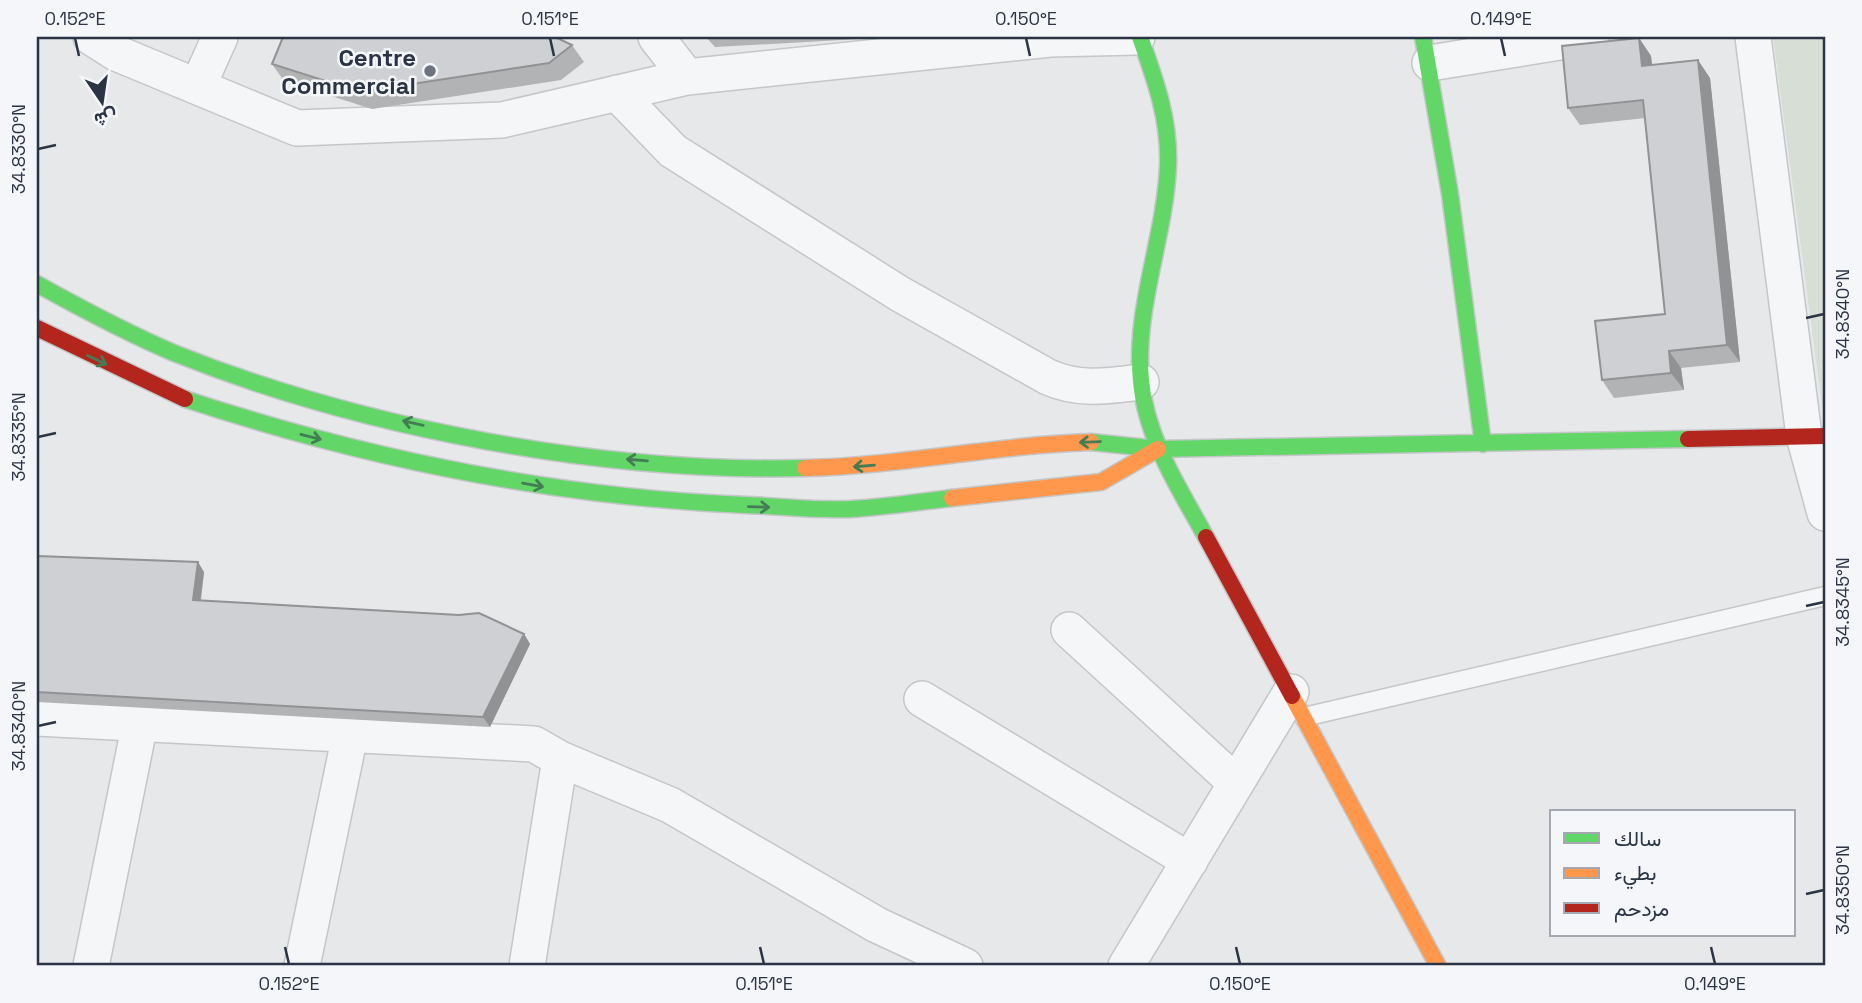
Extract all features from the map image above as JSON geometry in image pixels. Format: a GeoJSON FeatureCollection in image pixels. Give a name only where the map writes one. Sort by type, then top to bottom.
{"type":"FeatureCollection","features":[{"type":"Feature","properties":{"kind":"street"},"geometry":{"type":"LineString","coordinates":[[91,37],[116,53],[297,128],[502,120],[687,77],[1050,39],[1138,37],[1160,95],[1167,135],[1166,187],[1142,331],[1141,382],[1158,449],[1438,966]]}},
{"type":"Feature","properties":{"kind":"street"},"geometry":{"type":"LineString","coordinates":[[198,86],[220,37]]}},
{"type":"Feature","properties":{"kind":"street"},"geometry":{"type":"LineString","coordinates":[[656,37],[687,77]]}},
{"type":"Feature","properties":{"kind":"street"},"geometry":{"type":"LineString","coordinates":[[1483,444],[1426,50],[1591,37]]}},
{"type":"Feature","properties":{"kind":"street"},"geometry":{"type":"LineString","coordinates":[[1753,37],[1825,513]]}},
{"type":"Feature","properties":{"kind":"street"},"geometry":{"type":"LineString","coordinates":[[617,93],[674,151],[900,294],[1037,370],[1064,384],[1083,387],[1141,382]]}},
{"type":"Feature","properties":{"kind":"street"},"geometry":{"type":"LineString","coordinates":[[37,284],[94,316],[192,359],[400,421],[523,446],[635,460],[746,467],[859,467],[1087,442],[1158,449],[1814,436]]}},
{"type":"Feature","properties":{"kind":"street"},"geometry":{"type":"LineString","coordinates":[[37,328],[172,395],[267,426],[458,472],[555,489],[654,501],[839,509],[892,505],[1101,482],[1158,449]]}},
{"type":"Feature","properties":{"kind":"street"},"geometry":{"type":"LineString","coordinates":[[1069,630],[1236,783]]}},
{"type":"Feature","properties":{"kind":"street"},"geometry":{"type":"LineString","coordinates":[[922,699],[1190,861]]}},
{"type":"Feature","properties":{"kind":"street"},"geometry":{"type":"LineString","coordinates":[[1126,966],[1236,783],[1298,704]]}},
{"type":"Feature","properties":{"kind":"street"},"geometry":{"type":"LineString","coordinates":[[37,718],[534,744],[560,759],[670,805],[877,925],[965,966]]}},
{"type":"Feature","properties":{"kind":"street"},"geometry":{"type":"LineString","coordinates":[[91,966],[140,723]]}},
{"type":"Feature","properties":{"kind":"street"},"geometry":{"type":"LineString","coordinates":[[302,966],[350,735]]}},
{"type":"Feature","properties":{"kind":"street"},"geometry":{"type":"LineString","coordinates":[[527,966],[560,759]]}},
{"type":"Feature","properties":{"kind":"lane"},"geometry":{"type":"LineString","coordinates":[[1298,704],[1825,596]]}},
{"type":"Feature","properties":{"kind":"shaded area"},"geometry":{"type":"Polygon","coordinates":[[[1773,37],[1825,37],[1825,420],[1824,420],[1773,37]]]}},
{"type":"Feature","properties":{"kind":"building","name":"Centre Commercial"},"geometry":{"type":"Polygon","coordinates":[[[283,37],[555,37],[572,45],[549,63],[360,92],[272,64],[283,37]]]}},
{"type":"Feature","properties":{"kind":"building"},"geometry":{"type":"Polygon","coordinates":[[[1639,38],[1642,66],[1698,60],[1727,345],[1669,351],[1671,373],[1602,380],[1595,321],[1665,314],[1643,100],[1568,108],[1562,46],[1639,38]]]}},
{"type":"Feature","properties":{"kind":"building"},"geometry":{"type":"Polygon","coordinates":[[[37,556],[198,562],[193,600],[459,615],[479,613],[524,634],[483,717],[37,692],[37,556]]]}},
{"type":"Feature","properties":{"kind":"traffic: fast"},"geometry":{"type":"LineString","coordinates":[[1140,37],[1160,100],[1168,149],[1166,193],[1142,327],[1141,381],[1149,423],[1165,462],[1206,537]]}},
{"type":"Feature","properties":{"kind":"traffic: fast"},"geometry":{"type":"LineString","coordinates":[[1423,37],[1450,194],[1483,444]]}},
{"type":"Feature","properties":{"kind":"traffic: fast"},"geometry":{"type":"LineString","coordinates":[[37,284],[174,353],[324,404],[403,424],[484,441],[647,463],[727,468],[805,468]]}},
{"type":"Feature","properties":{"kind":"traffic: fast"},"geometry":{"type":"LineString","coordinates":[[185,399],[323,440],[392,457],[462,472],[603,494],[675,501],[826,509],[877,507],[952,498]]}},
{"type":"Feature","properties":{"kind":"traffic: fast"},"geometry":{"type":"LineString","coordinates":[[1091,442],[1158,449],[1688,439]]}},
{"type":"Feature","properties":{"kind":"traffic: slow"},"geometry":{"type":"LineString","coordinates":[[805,468],[877,464],[1019,447],[1091,442]]}},
{"type":"Feature","properties":{"kind":"traffic: slow"},"geometry":{"type":"LineString","coordinates":[[952,498],[1101,482],[1158,449]]}},
{"type":"Feature","properties":{"kind":"traffic: slow"},"geometry":{"type":"LineString","coordinates":[[1292,696],[1438,966]]}},
{"type":"Feature","properties":{"kind":"traffic: jam"},"geometry":{"type":"LineString","coordinates":[[37,328],[185,399]]}},
{"type":"Feature","properties":{"kind":"traffic: jam"},"geometry":{"type":"LineString","coordinates":[[1688,439],[1825,436]]}},
{"type":"Feature","properties":{"kind":"traffic: jam"},"geometry":{"type":"LineString","coordinates":[[1206,537],[1292,696]]}},
{"type":"Feature","properties":{"kind":"place","name":"Centre Commercial"},"geometry":{"type":"Point","coordinates":[430,71]}}]}
